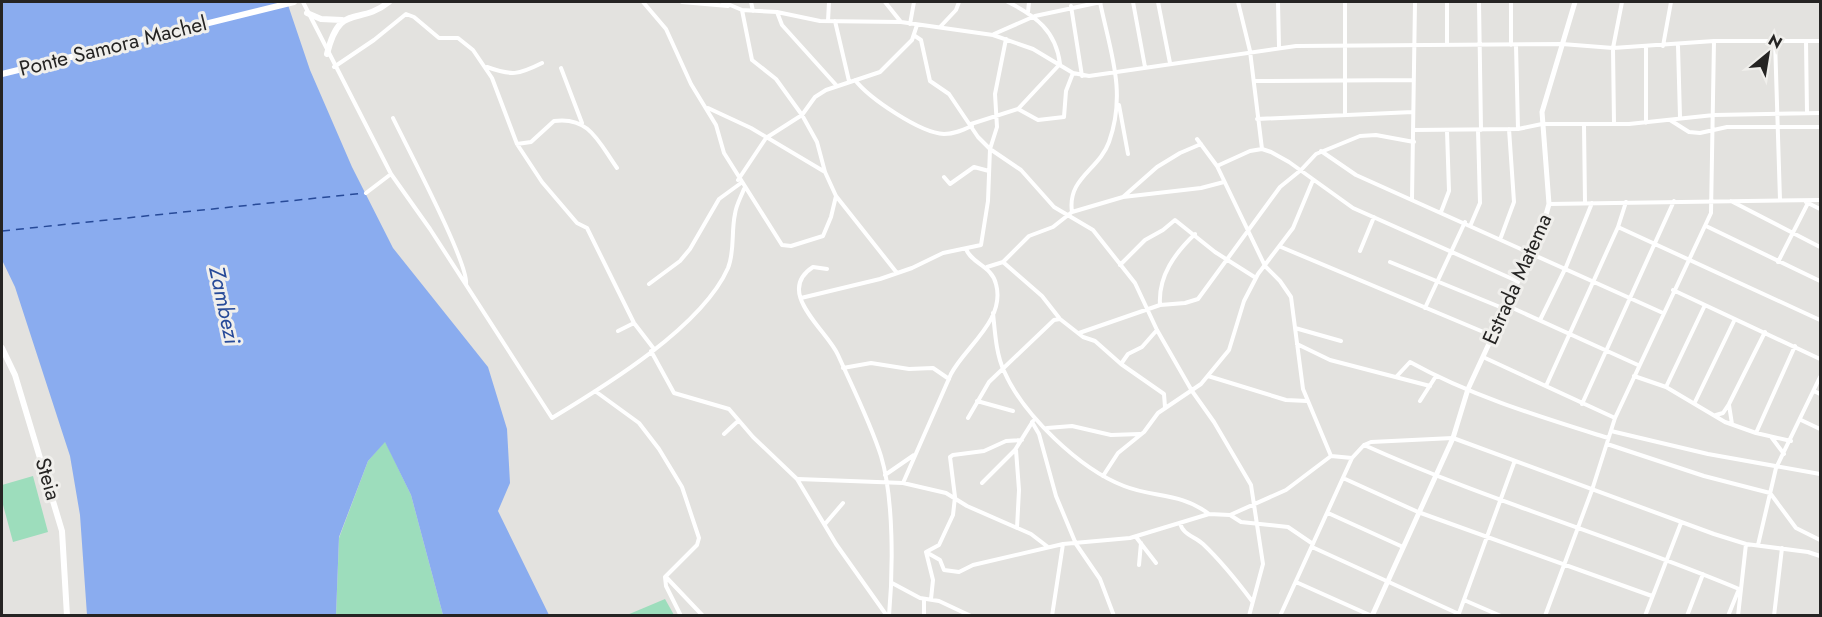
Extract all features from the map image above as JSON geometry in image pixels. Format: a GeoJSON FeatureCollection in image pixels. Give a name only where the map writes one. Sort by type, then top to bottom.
{"type":"FeatureCollection","features":[{"type":"Feature","properties":{"kind":"main road","name":"Ponte Samora Machel"},"geometry":{"type":"LineString","coordinates":[[2,74],[294,2]]}},
{"type":"Feature","properties":{"kind":"main road"},"geometry":{"type":"LineString","coordinates":[[307,13],[321,19],[342,20],[389,2]]}},
{"type":"Feature","properties":{"kind":"main road"},"geometry":{"type":"LineString","coordinates":[[327,54],[332,35],[342,20]]}},
{"type":"Feature","properties":{"kind":"main road","name":"Steia"},"geometry":{"type":"LineString","coordinates":[[2,348],[15,375],[62,531],[67,615]]}},
{"type":"Feature","properties":{"kind":"street"},"geometry":{"type":"LineString","coordinates":[[303,2],[327,54],[391,174],[552,418],[595,392],[652,350],[704,304],[721,281],[732,256],[735,212],[744,189]]}},
{"type":"Feature","properties":{"kind":"street"},"geometry":{"type":"LineString","coordinates":[[644,2],[666,29],[691,84],[716,125],[724,153],[776,239],[786,247],[823,236],[836,196]]}},
{"type":"Feature","properties":{"kind":"street"},"geometry":{"type":"LineString","coordinates":[[682,2],[777,12],[828,21],[901,22],[993,35],[1033,49],[1082,76],[1279,48],[1562,44],[1613,48],[1714,41],[1821,41]]}},
{"type":"Feature","properties":{"kind":"street"},"geometry":{"type":"LineString","coordinates":[[723,2],[729,6]]}},
{"type":"Feature","properties":{"kind":"street"},"geometry":{"type":"LineString","coordinates":[[751,2],[753,11]]}},
{"type":"Feature","properties":{"kind":"street"},"geometry":{"type":"LineString","coordinates":[[828,21],[829,2]]}},
{"type":"Feature","properties":{"kind":"street"},"geometry":{"type":"LineString","coordinates":[[885,2],[901,22]]}},
{"type":"Feature","properties":{"kind":"street"},"geometry":{"type":"LineString","coordinates":[[909,24],[914,2]]}},
{"type":"Feature","properties":{"kind":"street"},"geometry":{"type":"LineString","coordinates":[[940,28],[956,10],[959,2]]}},
{"type":"Feature","properties":{"kind":"street"},"geometry":{"type":"LineString","coordinates":[[1008,2],[1035,16],[1050,32],[1058,50],[1060,64]]}},
{"type":"Feature","properties":{"kind":"street"},"geometry":{"type":"LineString","coordinates":[[1028,12],[1029,2]]}},
{"type":"Feature","properties":{"kind":"street"},"geometry":{"type":"LineString","coordinates":[[993,35],[1035,16],[1071,6],[1100,2],[1128,154]]}},
{"type":"Feature","properties":{"kind":"street"},"geometry":{"type":"LineString","coordinates":[[1133,2],[1145,67]]}},
{"type":"Feature","properties":{"kind":"street"},"geometry":{"type":"LineString","coordinates":[[1158,2],[1170,63]]}},
{"type":"Feature","properties":{"kind":"street"},"geometry":{"type":"LineString","coordinates":[[1238,2],[1255,81],[1262,149]]}},
{"type":"Feature","properties":{"kind":"street"},"geometry":{"type":"LineString","coordinates":[[1278,2],[1279,48]]}},
{"type":"Feature","properties":{"kind":"street"},"geometry":{"type":"LineString","coordinates":[[1345,2],[1345,114]]}},
{"type":"Feature","properties":{"kind":"street"},"geometry":{"type":"LineString","coordinates":[[1412,199],[1415,2]]}},
{"type":"Feature","properties":{"kind":"street"},"geometry":{"type":"LineString","coordinates":[[1447,2],[1447,45]]}},
{"type":"Feature","properties":{"kind":"street"},"geometry":{"type":"LineString","coordinates":[[1471,224],[1480,202],[1479,2]]}},
{"type":"Feature","properties":{"kind":"street"},"geometry":{"type":"LineString","coordinates":[[1511,2],[1518,129]]}},
{"type":"Feature","properties":{"kind":"street","name":"Estrada Matema"},"geometry":{"type":"LineString","coordinates":[[1372,615],[1452,438],[1468,389],[1542,229],[1550,204],[1542,112],[1575,2]]}},
{"type":"Feature","properties":{"kind":"street"},"geometry":{"type":"LineString","coordinates":[[1614,124],[1613,48],[1622,2]]}},
{"type":"Feature","properties":{"kind":"street"},"geometry":{"type":"LineString","coordinates":[[1663,46],[1671,2]]}},
{"type":"Feature","properties":{"kind":"street"},"geometry":{"type":"LineString","coordinates":[[1071,6],[1082,76]]}},
{"type":"Feature","properties":{"kind":"street"},"geometry":{"type":"LineString","coordinates":[[742,10],[752,60],[776,79],[802,115],[821,153],[825,172],[836,196],[897,273]]}},
{"type":"Feature","properties":{"kind":"street"},"geometry":{"type":"LineString","coordinates":[[777,12],[783,25],[837,86]]}},
{"type":"Feature","properties":{"kind":"street"},"geometry":{"type":"LineString","coordinates":[[334,67],[374,40],[406,14],[414,16],[439,38],[458,38],[473,50],[486,67],[517,144],[542,182],[577,222],[587,228],[634,323],[652,350],[674,393],[726,407],[797,479],[888,615]]}},
{"type":"Feature","properties":{"kind":"street"},"geometry":{"type":"LineString","coordinates":[[835,21],[849,81]]}},
{"type":"Feature","properties":{"kind":"street"},"geometry":{"type":"LineString","coordinates":[[649,284],[681,261],[719,199],[740,181],[766,138],[802,115],[819,94],[849,81],[880,72],[915,36],[917,25]]}},
{"type":"Feature","properties":{"kind":"street"},"geometry":{"type":"LineString","coordinates":[[915,36],[921,40],[930,81],[949,94],[990,149],[1021,170],[1050,203],[1093,230],[1135,283],[1157,330],[1192,391],[1214,422],[1250,483],[1263,564],[1249,615]]}},
{"type":"Feature","properties":{"kind":"street"},"geometry":{"type":"LineString","coordinates":[[801,298],[897,273],[943,253],[978,247],[984,239],[990,149],[997,127],[995,94],[1006,39]]}},
{"type":"Feature","properties":{"kind":"street"},"geometry":{"type":"LineString","coordinates":[[1775,40],[1780,200]]}},
{"type":"Feature","properties":{"kind":"street"},"geometry":{"type":"LineString","coordinates":[[1545,615],[1592,490],[1615,418],[1673,290],[1706,226],[1713,201],[1714,41]]}},
{"type":"Feature","properties":{"kind":"street"},"geometry":{"type":"LineString","coordinates":[[1806,41],[1807,113]]}},
{"type":"Feature","properties":{"kind":"street"},"geometry":{"type":"LineString","coordinates":[[1678,45],[1680,117]]}},
{"type":"Feature","properties":{"kind":"street"},"geometry":{"type":"LineString","coordinates":[[1646,47],[1646,123]]}},
{"type":"Feature","properties":{"kind":"street"},"geometry":{"type":"LineString","coordinates":[[486,67],[510,75],[527,71],[542,63]]}},
{"type":"Feature","properties":{"kind":"street"},"geometry":{"type":"LineString","coordinates":[[855,80],[861,88],[888,108],[935,132],[949,134],[1018,109],[1060,64]]}},
{"type":"Feature","properties":{"kind":"street"},"geometry":{"type":"LineString","coordinates":[[561,68],[582,124],[595,135],[617,168]]}},
{"type":"Feature","properties":{"kind":"street"},"geometry":{"type":"LineString","coordinates":[[1018,109],[1038,120],[1063,118],[1066,91],[1073,73]]}},
{"type":"Feature","properties":{"kind":"street"},"geometry":{"type":"LineString","coordinates":[[1255,81],[1344,78],[1414,80]]}},
{"type":"Feature","properties":{"kind":"street"},"geometry":{"type":"LineString","coordinates":[[1070,214],[1074,186],[1106,149],[1119,103]]}},
{"type":"Feature","properties":{"kind":"street"},"geometry":{"type":"LineString","coordinates":[[707,108],[825,172]]}},
{"type":"Feature","properties":{"kind":"street"},"geometry":{"type":"LineString","coordinates":[[1257,118],[1413,112]]}},
{"type":"Feature","properties":{"kind":"street"},"geometry":{"type":"LineString","coordinates":[[1413,130],[1518,129],[1542,124],[1646,123],[1680,117],[1714,115],[1821,113]]}},
{"type":"Feature","properties":{"kind":"street"},"geometry":{"type":"LineString","coordinates":[[393,118],[450,235],[466,276],[465,285]]}},
{"type":"Feature","properties":{"kind":"street"},"geometry":{"type":"LineString","coordinates":[[1669,119],[1689,132],[1712,132],[1727,127],[1821,127]]}},
{"type":"Feature","properties":{"kind":"street"},"geometry":{"type":"LineString","coordinates":[[517,144],[531,142],[554,121],[582,124]]}},
{"type":"Feature","properties":{"kind":"street"},"geometry":{"type":"LineString","coordinates":[[1584,125],[1585,203]]}},
{"type":"Feature","properties":{"kind":"street"},"geometry":{"type":"LineString","coordinates":[[1501,237],[1514,202],[1509,129]]}},
{"type":"Feature","properties":{"kind":"street"},"geometry":{"type":"LineString","coordinates":[[1441,212],[1449,191],[1447,131]]}},
{"type":"Feature","properties":{"kind":"street"},"geometry":{"type":"LineString","coordinates":[[1079,333],[1160,305],[1185,303],[1198,299],[1280,187],[1320,151],[1347,140],[1376,135],[1414,142]]}},
{"type":"Feature","properties":{"kind":"street"},"geometry":{"type":"LineString","coordinates":[[1197,139],[1217,166],[1265,266],[1286,288],[1291,297],[1300,376],[1307,401],[1331,456]]}},
{"type":"Feature","properties":{"kind":"street"},"geometry":{"type":"LineString","coordinates":[[1123,197],[1158,167],[1180,153],[1201,144]]}},
{"type":"Feature","properties":{"kind":"street"},"geometry":{"type":"LineString","coordinates":[[1217,166],[1251,151],[1262,149],[1301,170],[1353,208],[1518,280]]}},
{"type":"Feature","properties":{"kind":"street"},"geometry":{"type":"LineString","coordinates":[[1320,151],[1356,175],[1501,237],[1663,312]]}},
{"type":"Feature","properties":{"kind":"street"},"geometry":{"type":"LineString","coordinates":[[944,177],[950,184],[974,167],[989,171]]}},
{"type":"Feature","properties":{"kind":"street"},"geometry":{"type":"LineString","coordinates":[[366,193],[391,174]]}},
{"type":"Feature","properties":{"kind":"street"},"geometry":{"type":"LineString","coordinates":[[1103,476],[1118,453],[1165,408],[1192,391],[1208,376],[1229,350],[1238,316],[1256,278],[1293,228],[1313,180]]}},
{"type":"Feature","properties":{"kind":"street"},"geometry":{"type":"LineString","coordinates":[[987,267],[1003,262],[1029,236],[1053,227],[1070,214],[1123,197],[1201,188],[1224,182]]}},
{"type":"Feature","properties":{"kind":"street"},"geometry":{"type":"LineString","coordinates":[[1802,200],[1821,209]]}},
{"type":"Feature","properties":{"kind":"street"},"geometry":{"type":"LineString","coordinates":[[1550,204],[1821,200]]}},
{"type":"Feature","properties":{"kind":"street"},"geometry":{"type":"LineString","coordinates":[[1582,404],[1608,351],[1674,201]]}},
{"type":"Feature","properties":{"kind":"street"},"geometry":{"type":"LineString","coordinates":[[1730,201],[1821,247]]}},
{"type":"Feature","properties":{"kind":"street"},"geometry":{"type":"LineString","coordinates":[[1546,386],[1618,227],[1626,202]]}},
{"type":"Feature","properties":{"kind":"street"},"geometry":{"type":"LineString","coordinates":[[1540,320],[1566,267],[1592,203]]}},
{"type":"Feature","properties":{"kind":"street"},"geometry":{"type":"LineString","coordinates":[[1778,261],[1808,203]]}},
{"type":"Feature","properties":{"kind":"street"},"geometry":{"type":"LineString","coordinates":[[1360,250],[1374,217]]}},
{"type":"Feature","properties":{"kind":"street"},"geometry":{"type":"LineString","coordinates":[[1120,265],[1145,240],[1163,230],[1174,220],[1195,234],[1215,252],[1256,278]]}},
{"type":"Feature","properties":{"kind":"street"},"geometry":{"type":"LineString","coordinates":[[1425,308],[1465,222]]}},
{"type":"Feature","properties":{"kind":"street"},"geometry":{"type":"LineString","coordinates":[[1706,226],[1821,281]]}},
{"type":"Feature","properties":{"kind":"street"},"geometry":{"type":"LineString","coordinates":[[1618,227],[1821,320]]}},
{"type":"Feature","properties":{"kind":"street"},"geometry":{"type":"LineString","coordinates":[[1160,305],[1168,265],[1174,255],[1195,234]]}},
{"type":"Feature","properties":{"kind":"street"},"geometry":{"type":"LineString","coordinates":[[1281,247],[1493,336]]}},
{"type":"Feature","properties":{"kind":"street"},"geometry":{"type":"LineString","coordinates":[[966,249],[969,255],[987,267],[996,284],[993,313],[1002,368],[1034,420],[1056,496],[1076,544],[1100,579],[1114,615]]}},
{"type":"Feature","properties":{"kind":"street"},"geometry":{"type":"LineString","coordinates":[[1003,262],[1042,296],[1060,319],[1079,333],[1095,340],[1121,364],[1164,394],[1165,408]]}},
{"type":"Feature","properties":{"kind":"street"},"geometry":{"type":"LineString","coordinates":[[1390,262],[1439,279],[1540,320],[1638,365]]}},
{"type":"Feature","properties":{"kind":"street"},"geometry":{"type":"LineString","coordinates":[[827,269],[813,267],[807,271],[799,287],[801,298],[812,321],[832,345],[843,368],[868,423],[885,475],[892,583],[888,615]]}},
{"type":"Feature","properties":{"kind":"street"},"geometry":{"type":"LineString","coordinates":[[1673,290],[1821,359]]}},
{"type":"Feature","properties":{"kind":"street"},"geometry":{"type":"LineString","coordinates":[[1666,387],[1705,305]]}},
{"type":"Feature","properties":{"kind":"street"},"geometry":{"type":"LineString","coordinates":[[903,483],[958,361],[983,332],[993,313]]}},
{"type":"Feature","properties":{"kind":"street"},"geometry":{"type":"LineString","coordinates":[[968,418],[989,382],[1002,368],[1054,320],[1060,319]]}},
{"type":"Feature","properties":{"kind":"street"},"geometry":{"type":"LineString","coordinates":[[1695,402],[1735,319]]}},
{"type":"Feature","properties":{"kind":"street"},"geometry":{"type":"LineString","coordinates":[[618,331],[634,323]]}},
{"type":"Feature","properties":{"kind":"street"},"geometry":{"type":"LineString","coordinates":[[1295,328],[1341,341]]}},
{"type":"Feature","properties":{"kind":"street"},"geometry":{"type":"LineString","coordinates":[[1121,364],[1128,354],[1142,346],[1157,330]]}},
{"type":"Feature","properties":{"kind":"street"},"geometry":{"type":"LineString","coordinates":[[1716,415],[1723,413],[1729,404],[1765,332]]}},
{"type":"Feature","properties":{"kind":"street"},"geometry":{"type":"LineString","coordinates":[[1297,344],[1330,360],[1430,386]]}},
{"type":"Feature","properties":{"kind":"street"},"geometry":{"type":"LineString","coordinates":[[1755,433],[1795,346]]}},
{"type":"Feature","properties":{"kind":"street"},"geometry":{"type":"LineString","coordinates":[[1483,357],[1615,418]]}},
{"type":"Feature","properties":{"kind":"street"},"geometry":{"type":"LineString","coordinates":[[1396,376],[1410,362],[1468,389],[1608,438]]}},
{"type":"Feature","properties":{"kind":"street"},"geometry":{"type":"LineString","coordinates":[[843,368],[871,363],[909,369],[933,368],[949,379]]}},
{"type":"Feature","properties":{"kind":"street"},"geometry":{"type":"LineString","coordinates":[[1208,376],[1289,401],[1307,401]]}},
{"type":"Feature","properties":{"kind":"street"},"geometry":{"type":"LineString","coordinates":[[1420,401],[1436,376]]}},
{"type":"Feature","properties":{"kind":"street"},"geometry":{"type":"LineString","coordinates":[[1634,376],[1666,387],[1732,425],[1772,438],[1791,441]]}},
{"type":"Feature","properties":{"kind":"street"},"geometry":{"type":"LineString","coordinates":[[1758,545],[1776,468],[1821,377]]}},
{"type":"Feature","properties":{"kind":"street"},"geometry":{"type":"LineString","coordinates":[[1814,391],[1821,394]]}},
{"type":"Feature","properties":{"kind":"street"},"geometry":{"type":"LineString","coordinates":[[595,392],[644,428],[682,487],[699,542],[665,577]]}},
{"type":"Feature","properties":{"kind":"street"},"geometry":{"type":"LineString","coordinates":[[977,401],[1013,411]]}},
{"type":"Feature","properties":{"kind":"street"},"geometry":{"type":"LineString","coordinates":[[1729,404],[1732,425]]}},
{"type":"Feature","properties":{"kind":"street"},"geometry":{"type":"LineString","coordinates":[[1034,420],[1047,428],[1070,454],[1103,476],[1144,492],[1177,496],[1209,514]]}},
{"type":"Feature","properties":{"kind":"street"},"geometry":{"type":"LineString","coordinates":[[982,483],[1015,450],[1034,420]]}},
{"type":"Feature","properties":{"kind":"street"},"geometry":{"type":"LineString","coordinates":[[1801,420],[1821,429]]}},
{"type":"Feature","properties":{"kind":"street"},"geometry":{"type":"LineString","coordinates":[[723,434],[738,421]]}},
{"type":"Feature","properties":{"kind":"street"},"geometry":{"type":"LineString","coordinates":[[1047,428],[1072,426],[1111,435],[1140,434]]}},
{"type":"Feature","properties":{"kind":"street"},"geometry":{"type":"LineString","coordinates":[[1611,431],[1776,468],[1821,474]]}},
{"type":"Feature","properties":{"kind":"street"},"geometry":{"type":"LineString","coordinates":[[1280,615],[1352,458],[1364,445],[1452,438],[1514,463],[1746,544],[1821,556]]}},
{"type":"Feature","properties":{"kind":"street"},"geometry":{"type":"LineString","coordinates":[[1772,438],[1784,454]]}},
{"type":"Feature","properties":{"kind":"street"},"geometry":{"type":"LineString","coordinates":[[926,552],[941,541],[953,515],[955,497],[951,455],[984,451],[1006,441],[1022,440]]}},
{"type":"Feature","properties":{"kind":"street"},"geometry":{"type":"LineString","coordinates":[[1607,444],[1704,476],[1770,493],[1796,528],[1821,540]]}},
{"type":"Feature","properties":{"kind":"street"},"geometry":{"type":"LineString","coordinates":[[1364,445],[1434,476],[1666,559],[1739,589]]}},
{"type":"Feature","properties":{"kind":"street"},"geometry":{"type":"LineString","coordinates":[[1015,450],[1020,490],[1017,528]]}},
{"type":"Feature","properties":{"kind":"street"},"geometry":{"type":"LineString","coordinates":[[885,475],[915,455]]}},
{"type":"Feature","properties":{"kind":"street"},"geometry":{"type":"LineString","coordinates":[[926,552],[939,560],[944,570],[956,572],[974,565],[1048,547],[1136,537],[1209,514],[1230,515],[1286,490],[1331,456],[1352,458]]}},
{"type":"Feature","properties":{"kind":"street"},"geometry":{"type":"LineString","coordinates":[[1230,515],[1241,522],[1288,526],[1313,546],[1458,615],[1514,463]]}},
{"type":"Feature","properties":{"kind":"street"},"geometry":{"type":"LineString","coordinates":[[1343,478],[1418,512],[1563,566],[1652,596]]}},
{"type":"Feature","properties":{"kind":"street"},"geometry":{"type":"LineString","coordinates":[[797,479],[903,483],[955,497],[968,506],[1031,534],[1048,547]]}},
{"type":"Feature","properties":{"kind":"street"},"geometry":{"type":"LineString","coordinates":[[825,524],[843,503]]}},
{"type":"Feature","properties":{"kind":"street"},"geometry":{"type":"LineString","coordinates":[[1328,513],[1402,547]]}},
{"type":"Feature","properties":{"kind":"street"},"geometry":{"type":"LineString","coordinates":[[1180,523],[1183,532],[1199,541],[1221,561],[1252,601]]}},
{"type":"Feature","properties":{"kind":"street"},"geometry":{"type":"LineString","coordinates":[[1645,615],[1681,523]]}},
{"type":"Feature","properties":{"kind":"street"},"geometry":{"type":"LineString","coordinates":[[1136,537],[1156,563]]}},
{"type":"Feature","properties":{"kind":"street"},"geometry":{"type":"LineString","coordinates":[[1139,566],[1142,543]]}},
{"type":"Feature","properties":{"kind":"street"},"geometry":{"type":"LineString","coordinates":[[1052,615],[1064,544]]}},
{"type":"Feature","properties":{"kind":"street"},"geometry":{"type":"LineString","coordinates":[[1738,615],[1739,589],[1746,544]]}},
{"type":"Feature","properties":{"kind":"street"},"geometry":{"type":"LineString","coordinates":[[1774,615],[1782,548]]}},
{"type":"Feature","properties":{"kind":"street"},"geometry":{"type":"LineString","coordinates":[[1141,553],[1148,550]]}},
{"type":"Feature","properties":{"kind":"street"},"geometry":{"type":"LineString","coordinates":[[926,552],[933,580],[931,599]]}},
{"type":"Feature","properties":{"kind":"street"},"geometry":{"type":"LineString","coordinates":[[1688,615],[1703,574]]}},
{"type":"Feature","properties":{"kind":"street"},"geometry":{"type":"LineString","coordinates":[[665,577],[666,586],[681,615]]}},
{"type":"Feature","properties":{"kind":"street"},"geometry":{"type":"LineString","coordinates":[[665,577],[702,615]]}},
{"type":"Feature","properties":{"kind":"street"},"geometry":{"type":"LineString","coordinates":[[1296,582],[1372,615]]}},
{"type":"Feature","properties":{"kind":"street"},"geometry":{"type":"LineString","coordinates":[[892,583],[924,600],[931,599],[971,615]]}},
{"type":"Feature","properties":{"kind":"street"},"geometry":{"type":"LineString","coordinates":[[1728,615],[1739,589]]}},
{"type":"Feature","properties":{"kind":"street"},"geometry":{"type":"LineString","coordinates":[[924,600],[924,615]]}},
{"type":"Feature","properties":{"kind":"street"},"geometry":{"type":"LineString","coordinates":[[1464,600],[1502,615]]}},
{"type":"Feature","properties":{"kind":"green space"},"geometry":{"type":"Polygon","coordinates":[[[385,441],[411,495],[443,615],[336,616],[339,538],[368,461],[385,441]]]}},
{"type":"Feature","properties":{"kind":"green space"},"geometry":{"type":"Polygon","coordinates":[[[33,476],[48,532],[13,542],[2,501],[2,485],[33,476]]]}},
{"type":"Feature","properties":{"kind":"green space"},"geometry":{"type":"Polygon","coordinates":[[[665,599],[674,615],[627,615],[665,599]]]}},
{"type":"Feature","properties":{"kind":"water","name":"Zambezi"},"geometry":{"type":"Polygon","coordinates":[[[2,2],[287,2],[310,70],[352,167],[393,248],[488,367],[507,429],[510,483],[498,511],[549,615],[443,615],[411,495],[385,442],[368,461],[339,537],[336,615],[87,615],[80,515],[70,456],[15,287],[2,260],[2,2]]]}},
{"type":"Feature","properties":{"kind":"ferry route"},"geometry":{"type":"LineString","coordinates":[[2,231],[365,193]]}}]}
